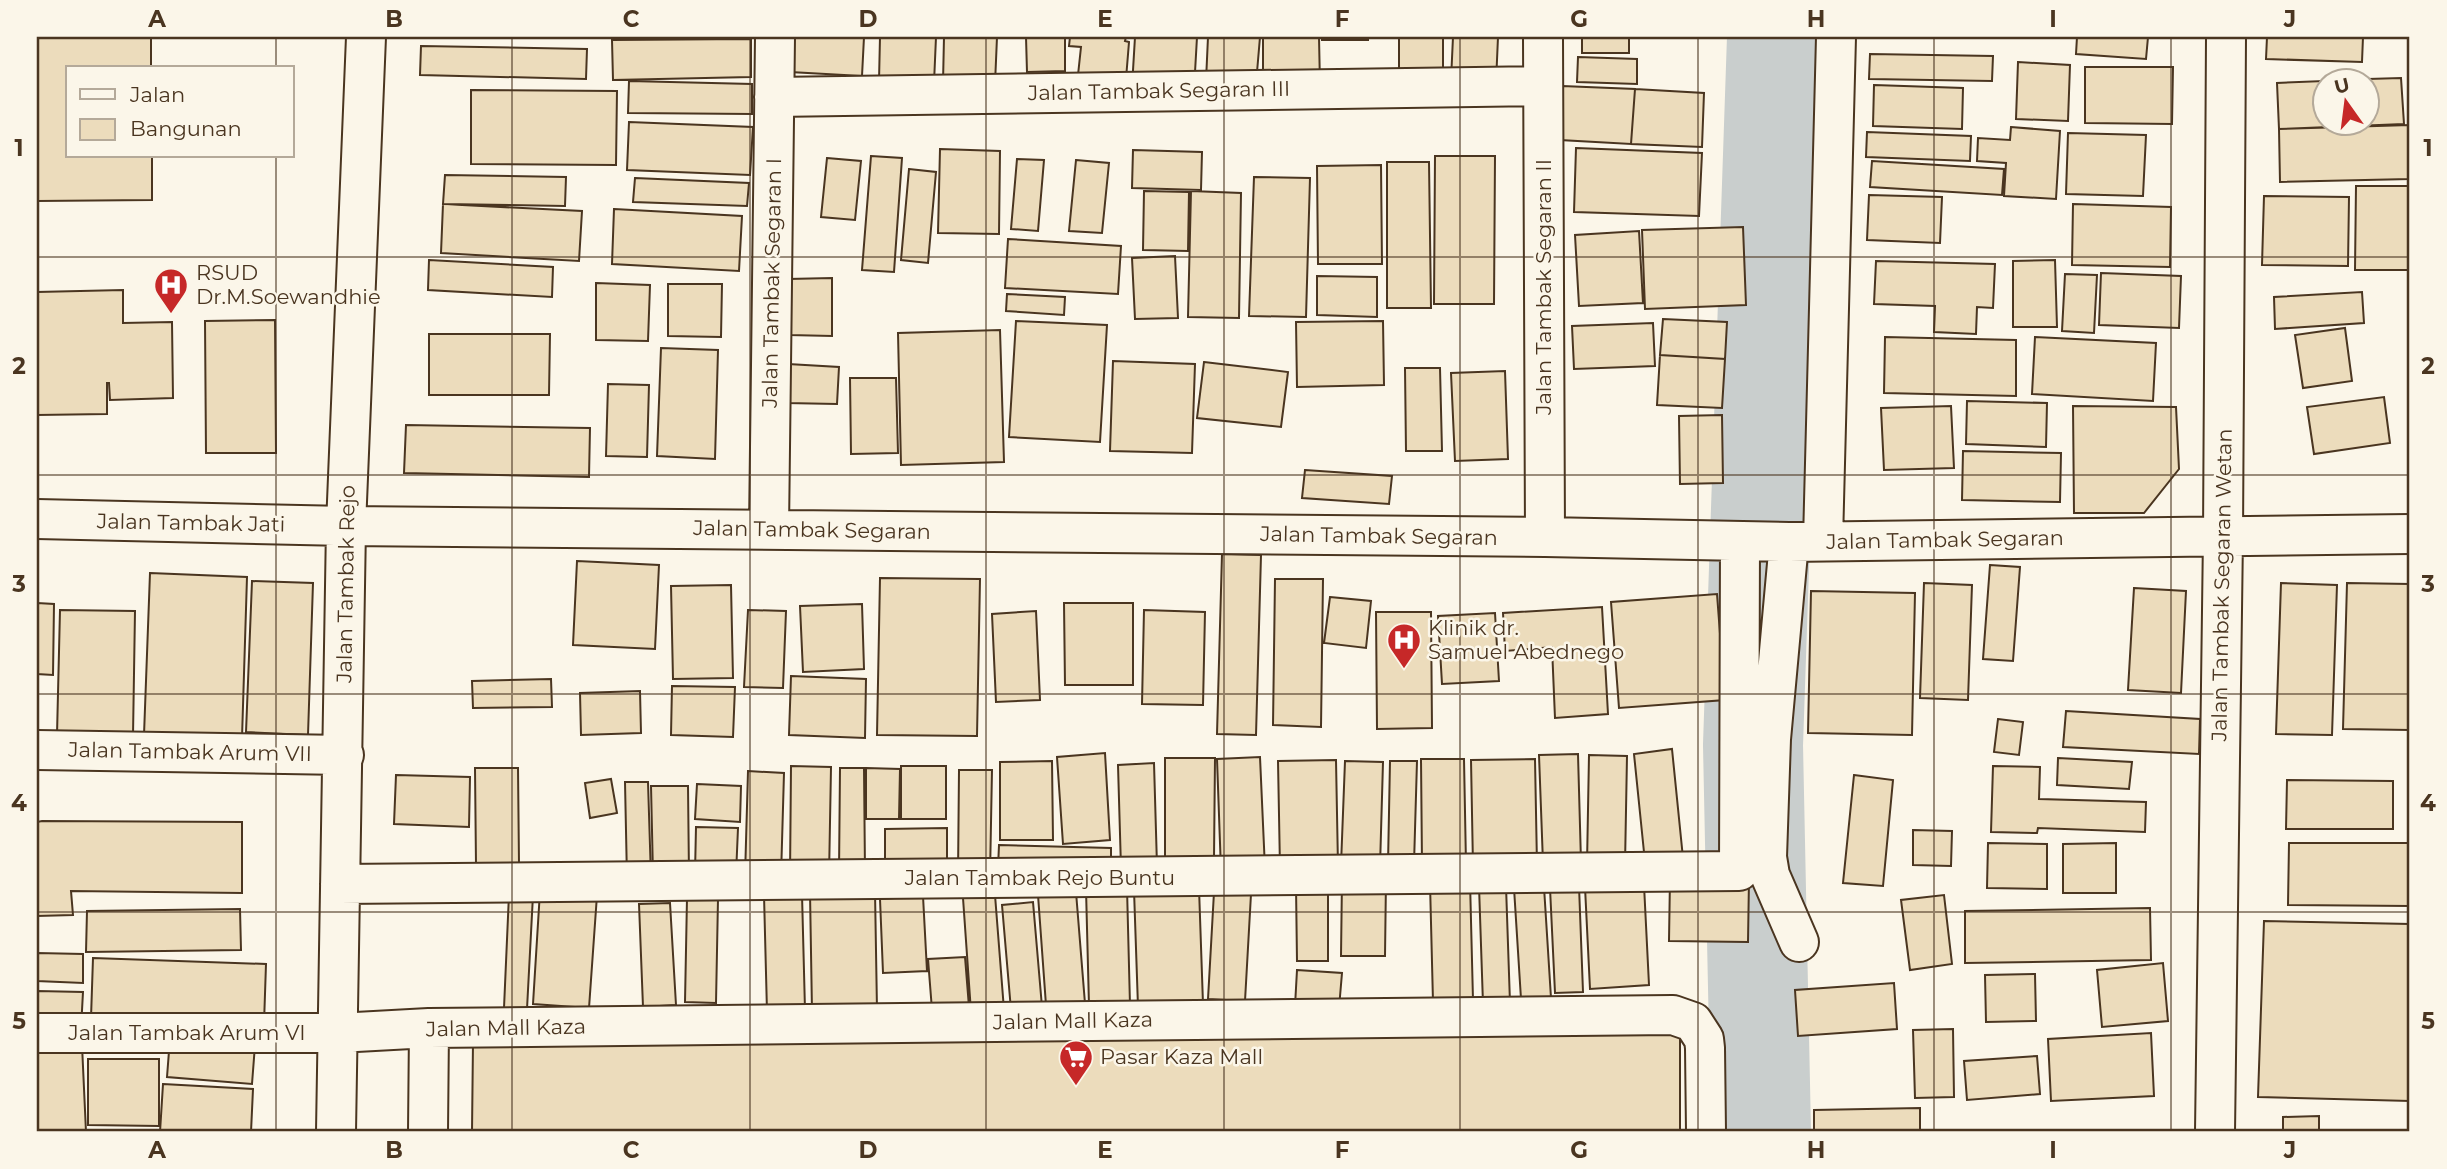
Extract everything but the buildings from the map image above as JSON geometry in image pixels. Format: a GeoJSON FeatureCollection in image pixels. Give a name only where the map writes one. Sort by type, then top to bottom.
{"type":"FeatureCollection","features":[{"type":"Feature","properties":{"kind":"street","name":"Jalan Tambak Rejo"},"geometry":{"type":"LineString","coordinates":[[336,1132],[346,526],[366,37]]}},
{"type":"Feature","properties":{"kind":"street","name":"Jalan Tambak Segaran I"},"geometry":{"type":"LineString","coordinates":[[769,530],[775,37]]}},
{"type":"Feature","properties":{"kind":"street","name":"Jalan Tambak Segaran II"},"geometry":{"type":"LineString","coordinates":[[1543,37],[1545,537]]}},
{"type":"Feature","properties":{"kind":"street"},"geometry":{"type":"LineString","coordinates":[[1799,942],[1770,875],[1767,857],[1771,739],[1800,542],[1836,37]]}},
{"type":"Feature","properties":{"kind":"street","name":"Jalan Tambak Segaran Wetan"},"geometry":{"type":"LineString","coordinates":[[2215,1132],[2226,37]]}},
{"type":"Feature","properties":{"kind":"street","name":"Jalan Tambak Segaran III"},"geometry":{"type":"LineString","coordinates":[[774,97],[1544,86]]}},
{"type":"Feature","properties":{"kind":"street","name":"Jalan Tambak Jati"},"geometry":{"type":"LineString","coordinates":[[37,519],[346,526]]}},
{"type":"Feature","properties":{"kind":"street","name":"Jalan Tambak Segaran"},"geometry":{"type":"LineString","coordinates":[[346,526],[1545,537],[1800,542],[2410,534]]}},
{"type":"Feature","properties":{"kind":"street","name":"Jalan Tambak Rejo Buntu"},"geometry":{"type":"LineString","coordinates":[[340,884],[1739,871],[1740,541]]}},
{"type":"Feature","properties":{"kind":"street","name":"Jalan Tambak Arum VII"},"geometry":{"type":"LineString","coordinates":[[37,750],[344,755]]}},
{"type":"Feature","properties":{"kind":"street","name":"Jalan Mall Kaza"},"geometry":{"type":"LineString","coordinates":[[338,1033],[429,1028],[1673,1015],[1693,1021],[1704,1040],[1706,1132]]}},
{"type":"Feature","properties":{"kind":"street"},"geometry":{"type":"LineString","coordinates":[[428,1132],[429,1028]]}},
{"type":"Feature","properties":{"kind":"street","name":"Jalan Tambak Arum VI"},"geometry":{"type":"LineString","coordinates":[[37,1032],[338,1033]]}},
{"type":"Feature","properties":{"kind":"waterway"},"geometry":{"type":"LineString","coordinates":[[1761,1132],[1753,745],[1777,37]]}},
{"type":"Feature","properties":{"kind":"place","name":"RSUD Dr.M.Soewandhie"},"geometry":{"type":"Point","coordinates":[171,315]}},
{"type":"Feature","properties":{"kind":"place","name":"Klinik dr. Samuel Abednego"},"geometry":{"type":"Point","coordinates":[1404,670]}},
{"type":"Feature","properties":{"kind":"place","name":"Pasar Kaza Mall"},"geometry":{"type":"Point","coordinates":[1076,1087]}}]}
